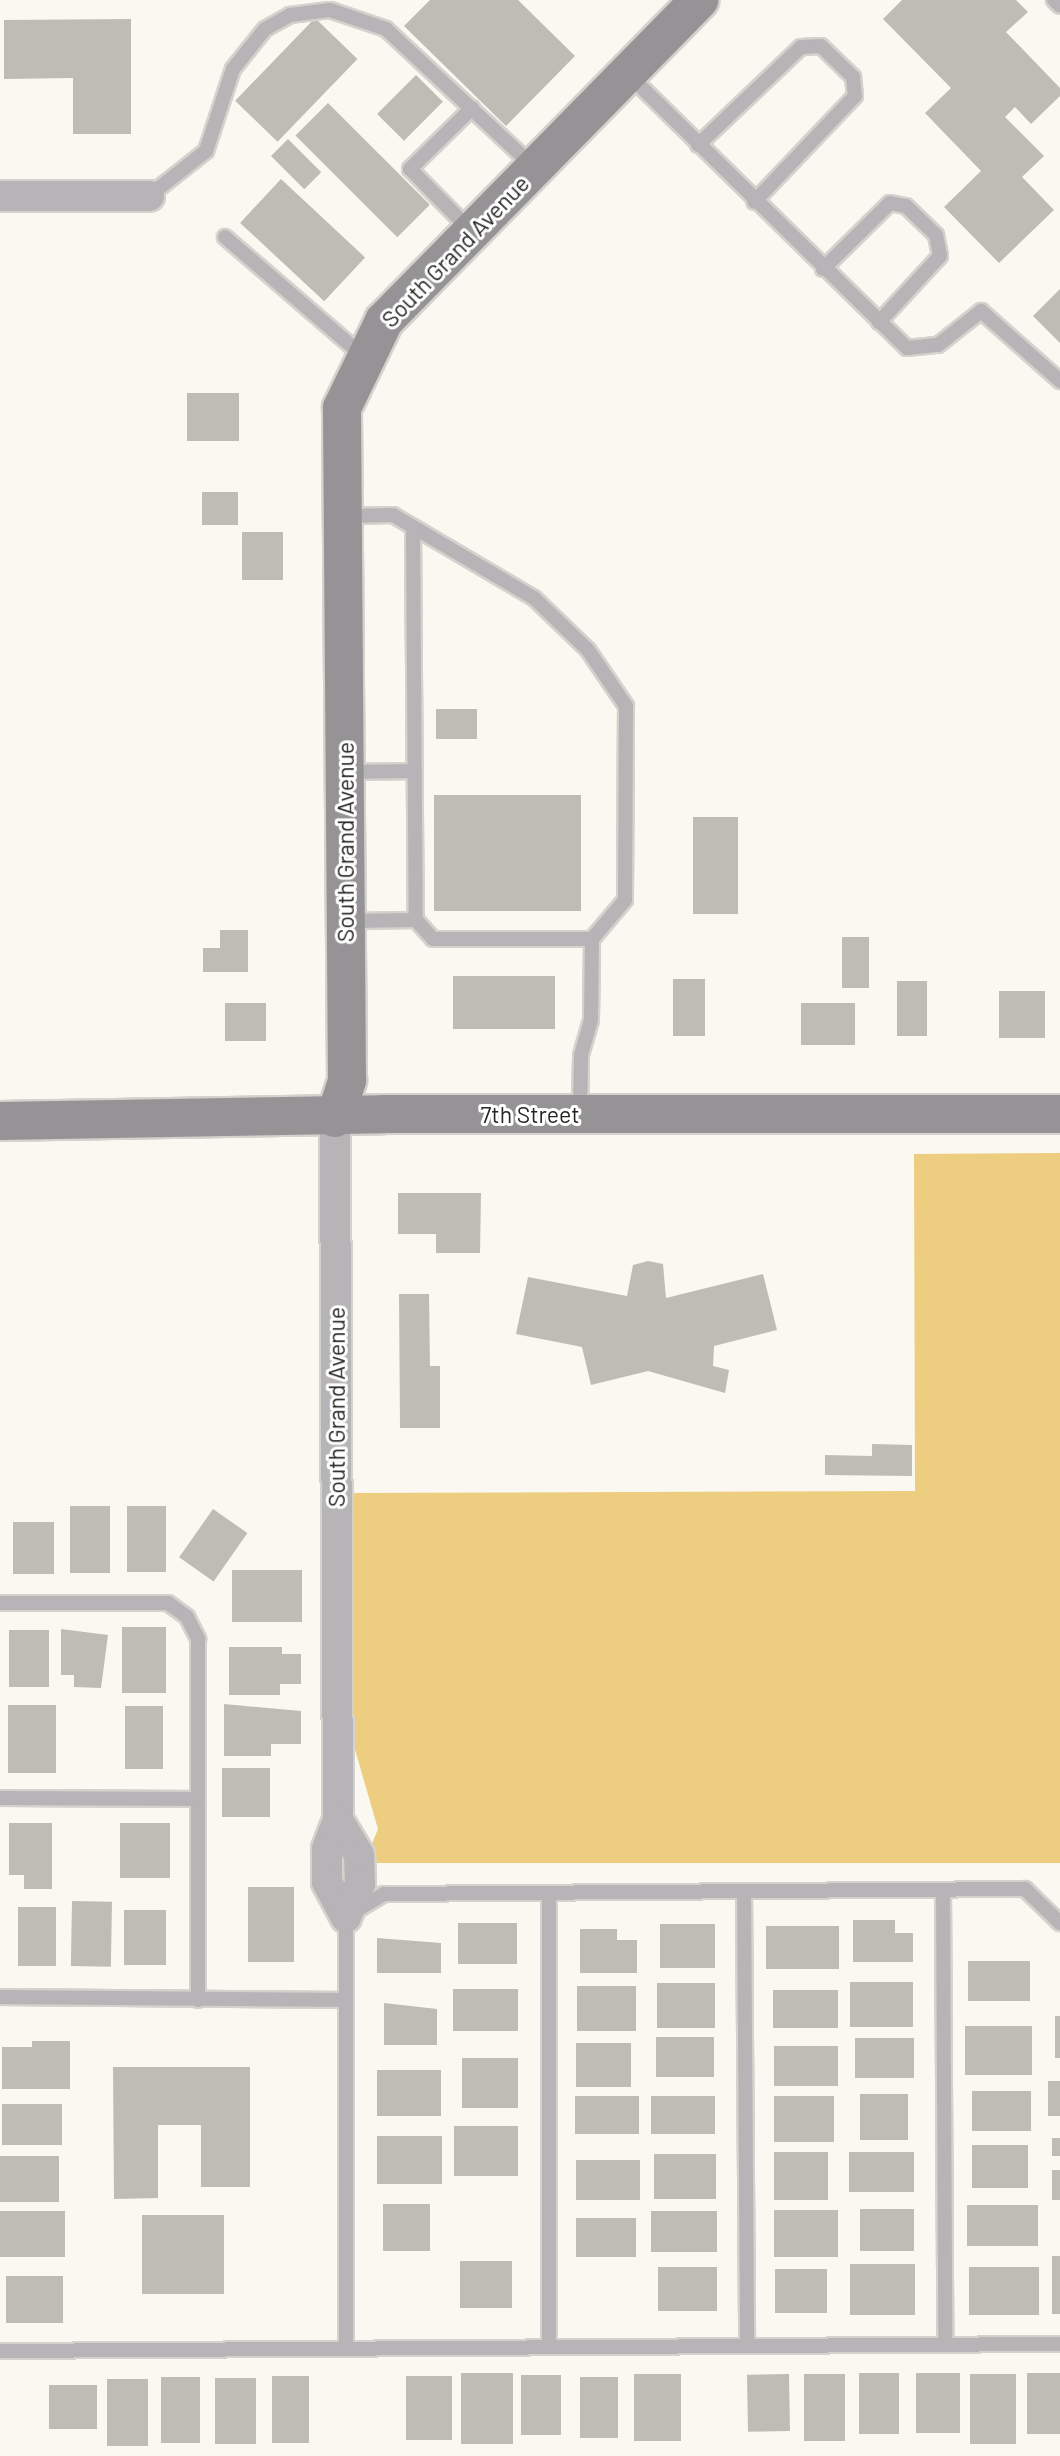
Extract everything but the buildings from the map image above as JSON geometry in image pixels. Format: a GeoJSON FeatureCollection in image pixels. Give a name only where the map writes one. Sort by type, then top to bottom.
{"type":"FeatureCollection","features":[{"type":"Feature","properties":{"kind":"street","name":"South Grand Avenue"},"geometry":{"type":"LineString","coordinates":[[346,1917],[327,1882],[327,1849],[338,1820],[335,1118],[347,1080],[342,408],[384,321],[699,0]]}},
{"type":"Feature","properties":{"kind":"street"},"geometry":{"type":"LineString","coordinates":[[0,196],[149,196]]}},
{"type":"Feature","properties":{"kind":"street","name":"7th Street"},"geometry":{"type":"LineString","coordinates":[[0,1121],[580,1114],[1060,1114]]}},
{"type":"Feature","properties":{"kind":"lane"},"geometry":{"type":"LineString","coordinates":[[1054,0],[1060,6]]}},
{"type":"Feature","properties":{"kind":"lane"},"geometry":{"type":"LineString","coordinates":[[149,196],[205,151],[233,69],[265,29],[290,15],[330,10],[375,23],[472,108],[535,168]]}},
{"type":"Feature","properties":{"kind":"lane"},"geometry":{"type":"LineString","coordinates":[[698,145],[806,44],[821,46],[853,77],[855,96],[754,202]]}},
{"type":"Feature","properties":{"kind":"lane"},"geometry":{"type":"LineString","coordinates":[[627,73],[823,269],[879,322],[920,352],[938,345],[972,313],[985,312],[1060,381]]}},
{"type":"Feature","properties":{"kind":"lane"},"geometry":{"type":"LineString","coordinates":[[472,108],[410,169],[472,232]]}},
{"type":"Feature","properties":{"kind":"lane"},"geometry":{"type":"LineString","coordinates":[[823,269],[890,203],[916,216],[940,240],[940,256],[879,322]]}},
{"type":"Feature","properties":{"kind":"lane"},"geometry":{"type":"LineString","coordinates":[[225,237],[366,358]]}},
{"type":"Feature","properties":{"kind":"lane"},"geometry":{"type":"LineString","coordinates":[[344,516],[393,515],[534,598],[588,650],[626,706],[625,900],[592,939],[591,1020],[581,1056],[580,1114]]}},
{"type":"Feature","properties":{"kind":"lane"},"geometry":{"type":"LineString","coordinates":[[413,528],[416,920],[433,939],[592,939]]}},
{"type":"Feature","properties":{"kind":"lane"},"geometry":{"type":"LineString","coordinates":[[345,772],[415,771]]}},
{"type":"Feature","properties":{"kind":"lane"},"geometry":{"type":"LineString","coordinates":[[346,921],[416,920]]}},
{"type":"Feature","properties":{"kind":"lane"},"geometry":{"type":"LineString","coordinates":[[0,1603],[167,1603],[187,1617],[198,1639],[198,2000]]}},
{"type":"Feature","properties":{"kind":"lane"},"geometry":{"type":"LineString","coordinates":[[0,1798],[198,1799]]}},
{"type":"Feature","properties":{"kind":"lane"},"geometry":{"type":"LineString","coordinates":[[346,2349],[342,2000],[346,1917],[384,1894],[1025,1889],[1060,1923]]}},
{"type":"Feature","properties":{"kind":"lane"},"geometry":{"type":"LineString","coordinates":[[943,1890],[945,2345]]}},
{"type":"Feature","properties":{"kind":"lane"},"geometry":{"type":"LineString","coordinates":[[744,1892],[747,2346]]}},
{"type":"Feature","properties":{"kind":"lane"},"geometry":{"type":"LineString","coordinates":[[548,1893],[548,2347]]}},
{"type":"Feature","properties":{"kind":"lane"},"geometry":{"type":"LineString","coordinates":[[0,1997],[342,2000]]}},
{"type":"Feature","properties":{"kind":"lane"},"geometry":{"type":"LineString","coordinates":[[0,2351],[1060,2344]]}},
{"type":"Feature","properties":{"kind":"shaded area"},"geometry":{"type":"Polygon","coordinates":[[[1060,1153],[1060,1863],[364,1863],[378,1829],[349,1729],[350,1493],[915,1491],[914,1154],[1060,1153]]]}}]}
